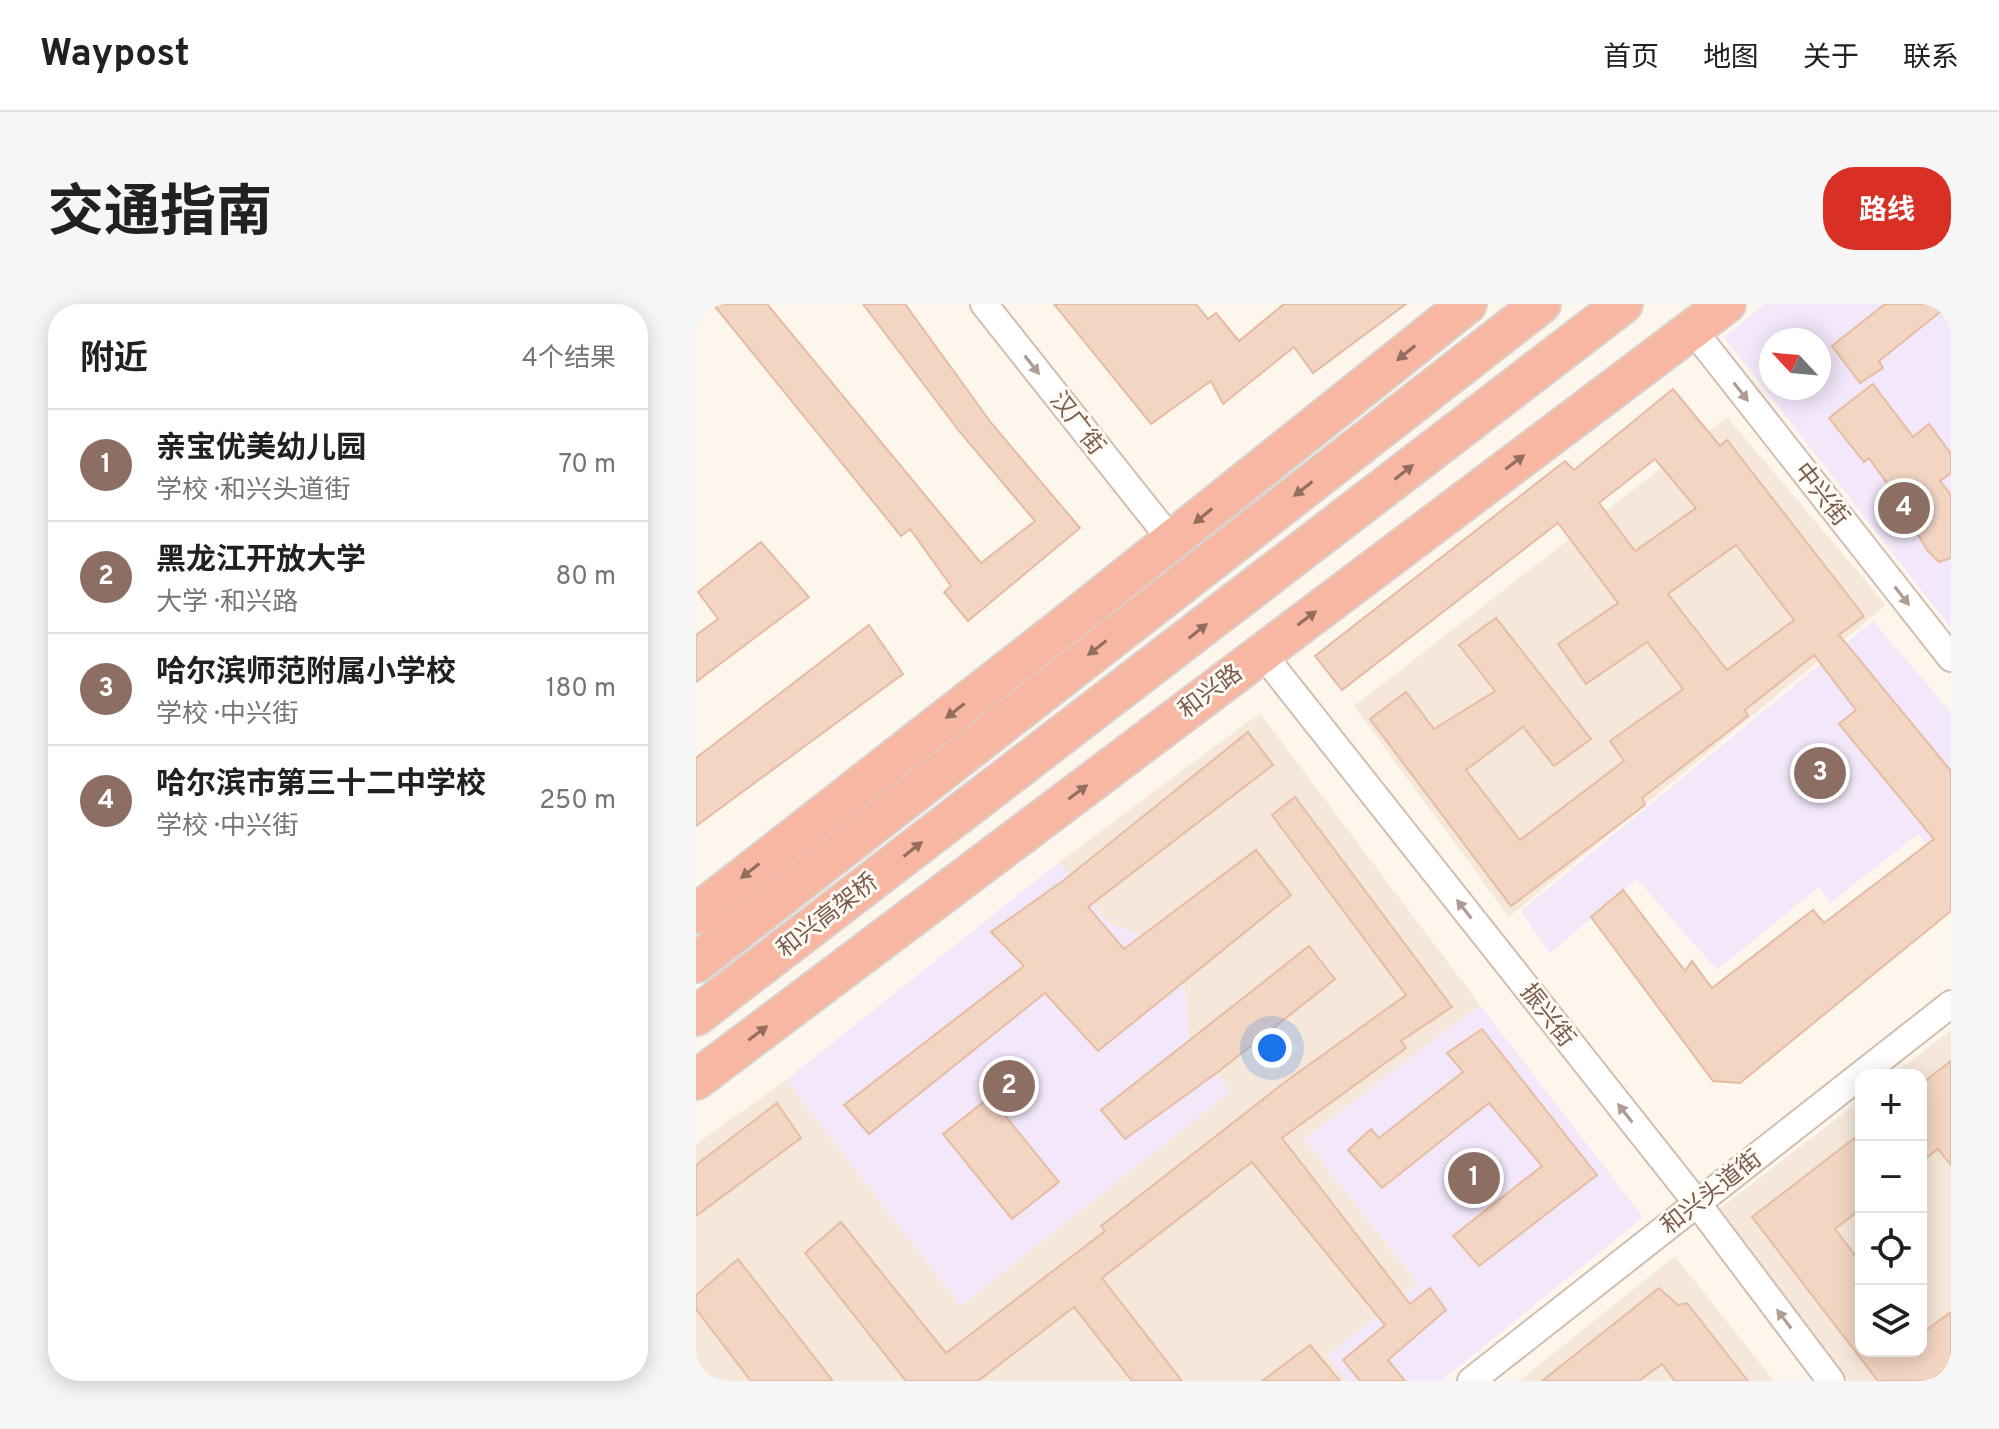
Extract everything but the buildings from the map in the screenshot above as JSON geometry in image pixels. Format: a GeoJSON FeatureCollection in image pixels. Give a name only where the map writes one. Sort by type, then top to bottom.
{"type":"FeatureCollection","features":[{"type":"Feature","properties":{"kind":"highway"},"geometry":{"type":"LineString","coordinates":[[696,914],[1172,541],[1467,304]]}},
{"type":"Feature","properties":{"kind":"highway"},"geometry":{"type":"LineString","coordinates":[[931,780],[1541,304]]}},
{"type":"Feature","properties":{"kind":"highway"},"geometry":{"type":"LineString","coordinates":[[943,895],[1150,668],[1623,304]]}},
{"type":"Feature","properties":{"kind":"highway","name":"和兴路"},"geometry":{"type":"LineString","coordinates":[[696,1080],[1726,304]]}},
{"type":"Feature","properties":{"kind":"highway"},"geometry":{"type":"LineString","coordinates":[[931,780],[1082,612]]}},
{"type":"Feature","properties":{"kind":"highway","name":"和兴高架桥"},"geometry":{"type":"LineString","coordinates":[[696,1016],[1150,668]]}},
{"type":"Feature","properties":{"kind":"highway","name":"和兴高架桥"},"geometry":{"type":"LineString","coordinates":[[696,963],[931,780]]}},
{"type":"Feature","properties":{"kind":"street","name":"汉广街"},"geometry":{"type":"LineString","coordinates":[[984,304],[1172,541]]}},
{"type":"Feature","properties":{"kind":"street","name":"中兴街"},"geometry":{"type":"LineString","coordinates":[[1693,330],[1951,658]]}},
{"type":"Feature","properties":{"kind":"street","name":"振兴街"},"geometry":{"type":"LineString","coordinates":[[1261,652],[1697,1203],[1831,1381]]}},
{"type":"Feature","properties":{"kind":"street","name":"和兴头道街"},"geometry":{"type":"LineString","coordinates":[[1471,1381],[1951,1004]]}},
{"type":"Feature","properties":{"kind":"shaded area"},"geometry":{"type":"Polygon","coordinates":[[[1765,304],[1951,304],[1951,628],[1773,400],[1831,400],[1831,328],[1759,328],[1759,382],[1724,337],[1765,304]]]}},
{"type":"Feature","properties":{"kind":"shaded area"},"geometry":{"type":"Polygon","coordinates":[[[1727,417],[1886,605],[1509,917],[1354,706],[1727,417]]]}},
{"type":"Feature","properties":{"kind":"shaded area"},"geometry":{"type":"Polygon","coordinates":[[[1873,621],[1951,712],[1951,874],[1918,834],[1830,903],[1819,887],[1717,970],[1637,879],[1550,953],[1521,911],[1873,621]]]}},
{"type":"Feature","properties":{"kind":"shaded area"},"geometry":{"type":"Polygon","coordinates":[[[1260,713],[1480,1005],[1304,1139],[1418,1284],[1328,1355],[1347,1381],[713,1381],[696,1360],[696,1144],[786,1080],[960,1305],[1218,1072],[1190,1040],[1184,980],[1144,935],[1110,925],[1054,866],[1260,713]]]}},
{"type":"Feature","properties":{"kind":"shaded area"},"geometry":{"type":"Polygon","coordinates":[[[1059,862],[1110,924],[1143,935],[1184,980],[1190,1040],[1231,1091],[961,1306],[786,1080],[1059,862]]]}},
{"type":"Feature","properties":{"kind":"shaded area"},"geometry":{"type":"Polygon","coordinates":[[[1480,1005],[1643,1217],[1441,1381],[1347,1381],[1328,1355],[1418,1283],[1304,1139],[1480,1005]]]}},
{"type":"Feature","properties":{"kind":"shaded area"},"geometry":{"type":"Polygon","coordinates":[[[1951,1030],[1951,1381],[1848,1381],[1718,1210],[1855,1105],[1855,1357],[1927,1357],[1927,1069],[1901,1069],[1951,1030]]]}},
{"type":"Feature","properties":{"kind":"shaded area"},"geometry":{"type":"Polygon","coordinates":[[[1675,1256],[1774,1381],[1519,1381],[1675,1256]]]}},
{"type":"Feature","properties":{"kind":"place","name":"哈尔滨市第三十二中学校"},"geometry":{"type":"Point","coordinates":[1904,508]}},
{"type":"Feature","properties":{"kind":"place","name":"哈尔滨师范附属小学校"},"geometry":{"type":"Point","coordinates":[1820,773]}},
{"type":"Feature","properties":{"kind":"place","name":"黑龙江开放大学"},"geometry":{"type":"Point","coordinates":[1009,1086]}},
{"type":"Feature","properties":{"kind":"place","name":"亲宝优美幼儿园"},"geometry":{"type":"Point","coordinates":[1474,1178]}}]}
